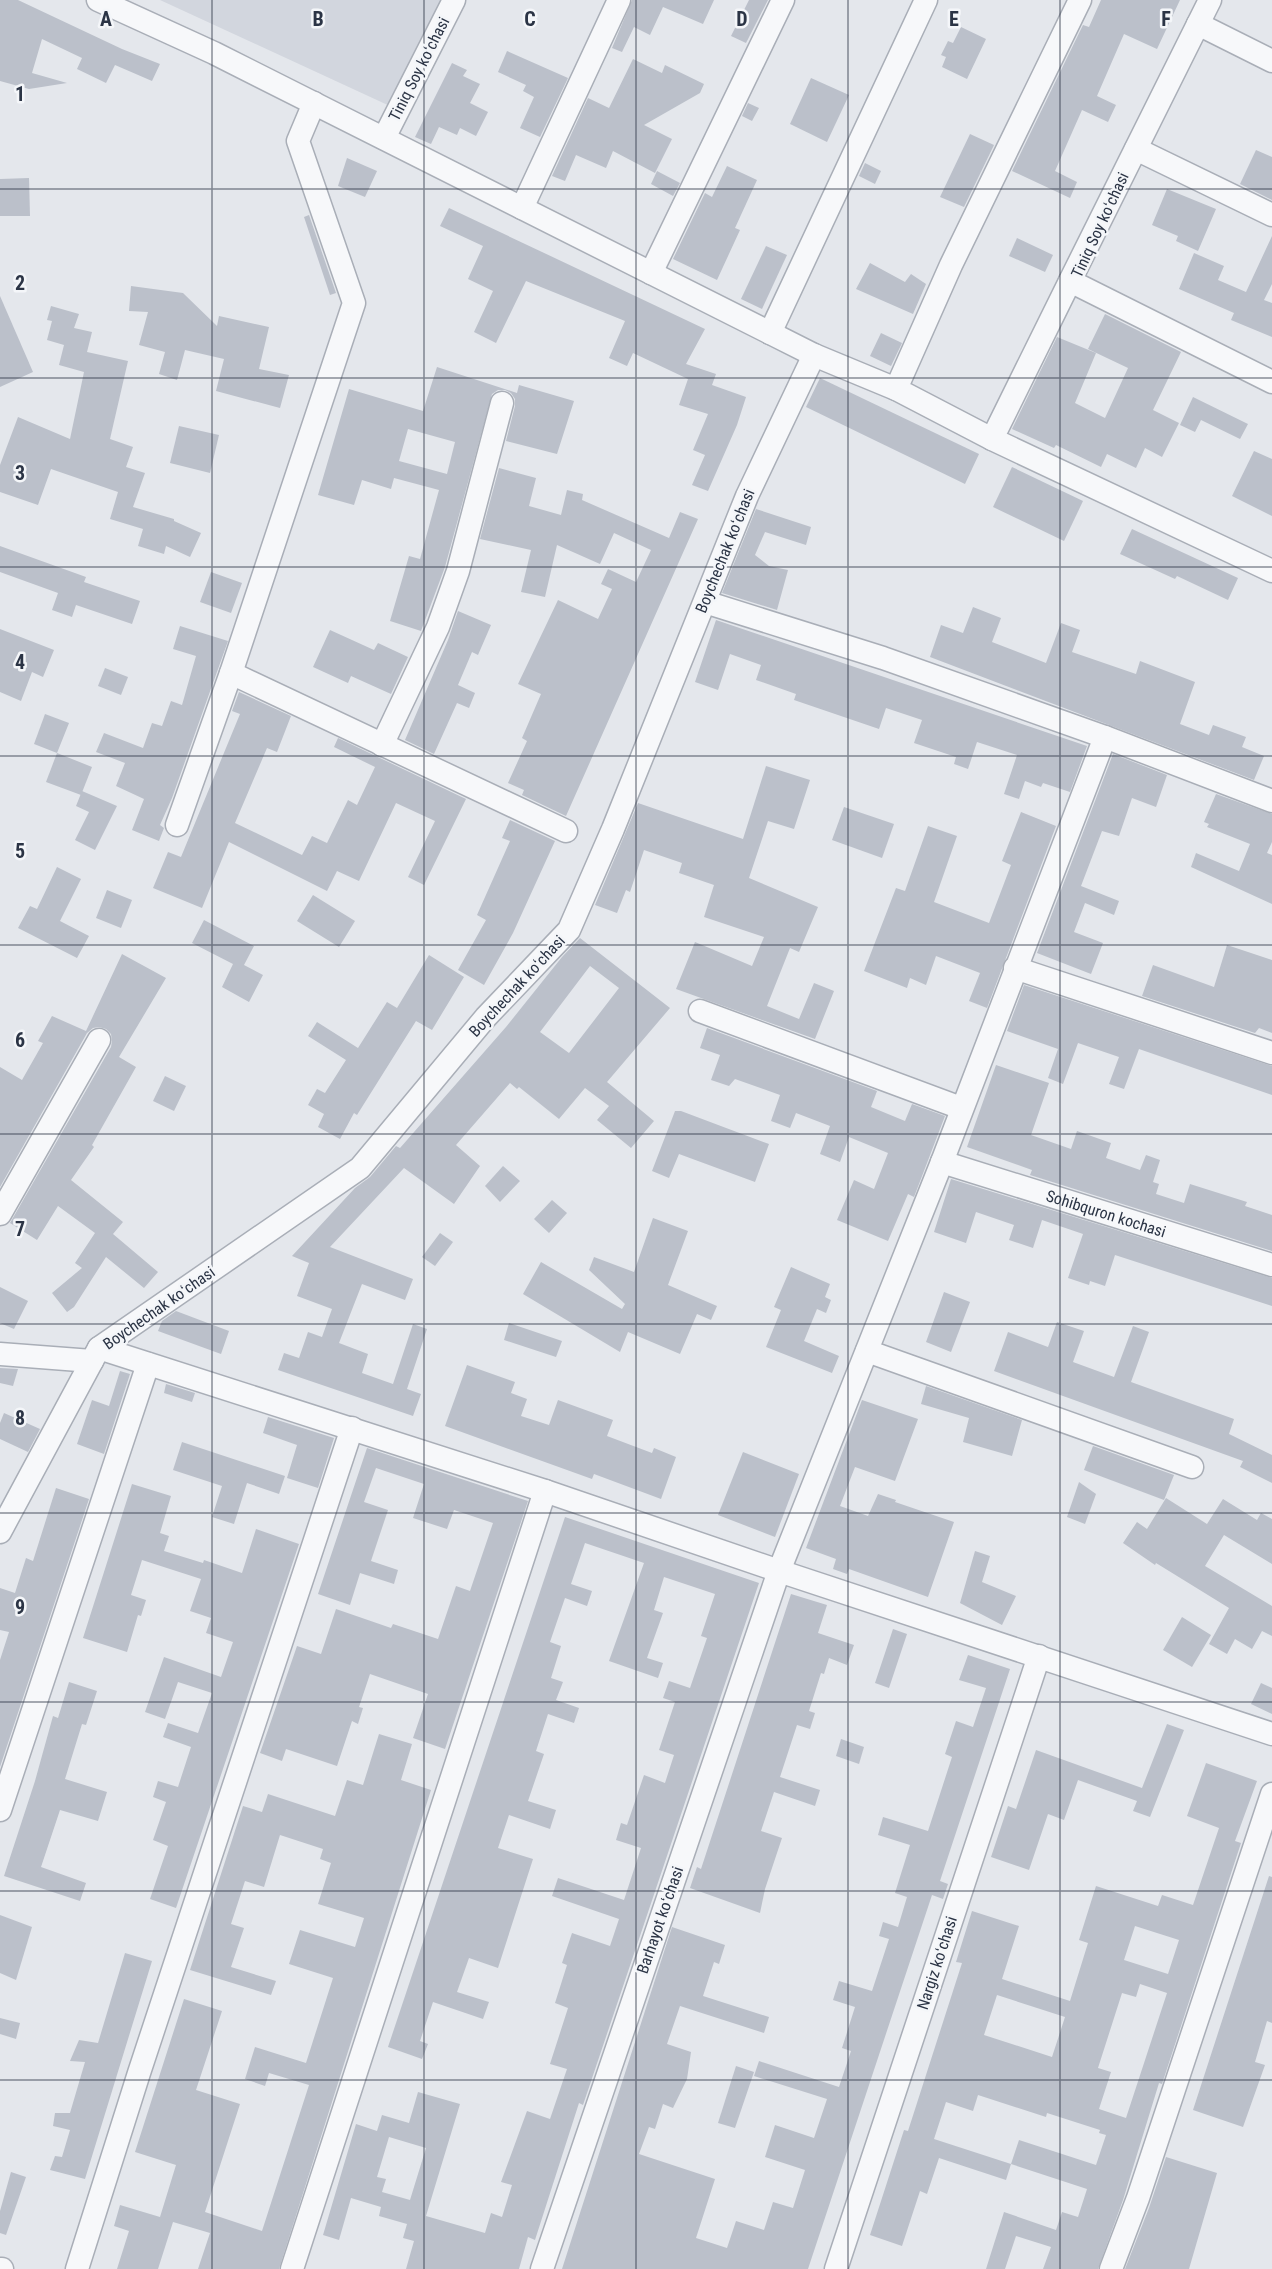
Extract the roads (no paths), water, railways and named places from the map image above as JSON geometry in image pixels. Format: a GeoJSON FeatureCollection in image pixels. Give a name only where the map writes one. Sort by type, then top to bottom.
{"type":"FeatureCollection","features":[{"type":"Feature","properties":{"kind":"street"},"geometry":{"type":"LineString","coordinates":[[98,0],[214,53],[814,355],[896,388],[992,439],[1272,571]]}},
{"type":"Feature","properties":{"kind":"street","name":"Tiniq Soy koʻchasi"},"geometry":{"type":"LineString","coordinates":[[384,138],[454,0]]}},
{"type":"Feature","properties":{"kind":"street"},"geometry":{"type":"LineString","coordinates":[[522,208],[619,0]]}},
{"type":"Feature","properties":{"kind":"street"},"geometry":{"type":"LineString","coordinates":[[651,273],[783,0]]}},
{"type":"Feature","properties":{"kind":"street"},"geometry":{"type":"LineString","coordinates":[[770,333],[926,0]]}},
{"type":"Feature","properties":{"kind":"street"},"geometry":{"type":"LineString","coordinates":[[896,388],[951,265],[1080,0]]}},
{"type":"Feature","properties":{"kind":"street","name":"Tiniq Soy koʻchasi"},"geometry":{"type":"LineString","coordinates":[[1210,0],[1070,281],[1272,382]]}},
{"type":"Feature","properties":{"kind":"street"},"geometry":{"type":"LineString","coordinates":[[1198,24],[1272,61]]}},
{"type":"Feature","properties":{"kind":"street"},"geometry":{"type":"LineString","coordinates":[[177,825],[231,673],[354,303],[298,141],[314,103]]}},
{"type":"Feature","properties":{"kind":"street"},"geometry":{"type":"LineString","coordinates":[[1136,149],[1272,215]]}},
{"type":"Feature","properties":{"kind":"street"},"geometry":{"type":"LineString","coordinates":[[992,439],[1070,281]]}},
{"type":"Feature","properties":{"kind":"street","name":"Boychechak koʻchasi"},"geometry":{"type":"LineString","coordinates":[[0,1354],[96,1355],[360,1168],[486,1017],[569,930],[613,829],[747,496],[814,355]]}},
{"type":"Feature","properties":{"kind":"street"},"geometry":{"type":"LineString","coordinates":[[382,745],[438,627],[450,594],[476,508],[502,403]]}},
{"type":"Feature","properties":{"kind":"street"},"geometry":{"type":"LineString","coordinates":[[705,602],[883,658],[1105,737],[1272,801]]}},
{"type":"Feature","properties":{"kind":"street"},"geometry":{"type":"LineString","coordinates":[[231,673],[566,831]]}},
{"type":"Feature","properties":{"kind":"street","name":"Barhayot koʻchasi"},"geometry":{"type":"LineString","coordinates":[[542,2269],[779,1571],[942,1162],[1105,737]]}},
{"type":"Feature","properties":{"kind":"street"},"geometry":{"type":"LineString","coordinates":[[1016,968],[1272,1053]]}},
{"type":"Feature","properties":{"kind":"street"},"geometry":{"type":"LineString","coordinates":[[700,1011],[962,1108]]}},
{"type":"Feature","properties":{"kind":"street"},"geometry":{"type":"LineString","coordinates":[[0,1214],[99,1040]]}},
{"type":"Feature","properties":{"kind":"street","name":"Sohibquron kochasi"},"geometry":{"type":"LineString","coordinates":[[942,1162],[1272,1265]]}},
{"type":"Feature","properties":{"kind":"street"},"geometry":{"type":"LineString","coordinates":[[867,1351],[1192,1467]]}},
{"type":"Feature","properties":{"kind":"street"},"geometry":{"type":"LineString","coordinates":[[0,1532],[96,1355],[148,1364],[352,1428],[1272,1734]]}},
{"type":"Feature","properties":{"kind":"street"},"geometry":{"type":"LineString","coordinates":[[0,1810],[148,1364]]}},
{"type":"Feature","properties":{"kind":"street"},"geometry":{"type":"LineString","coordinates":[[77,2269],[139,2073],[352,1428]]}},
{"type":"Feature","properties":{"kind":"street"},"geometry":{"type":"LineString","coordinates":[[292,2269],[545,1491]]}},
{"type":"Feature","properties":{"kind":"street","name":"Nargiz koʻchasi"},"geometry":{"type":"LineString","coordinates":[[836,2269],[1039,1656]]}},
{"type":"Feature","properties":{"kind":"street"},"geometry":{"type":"LineString","coordinates":[[1111,2269],[1138,2198],[1272,1794]]}}]}
